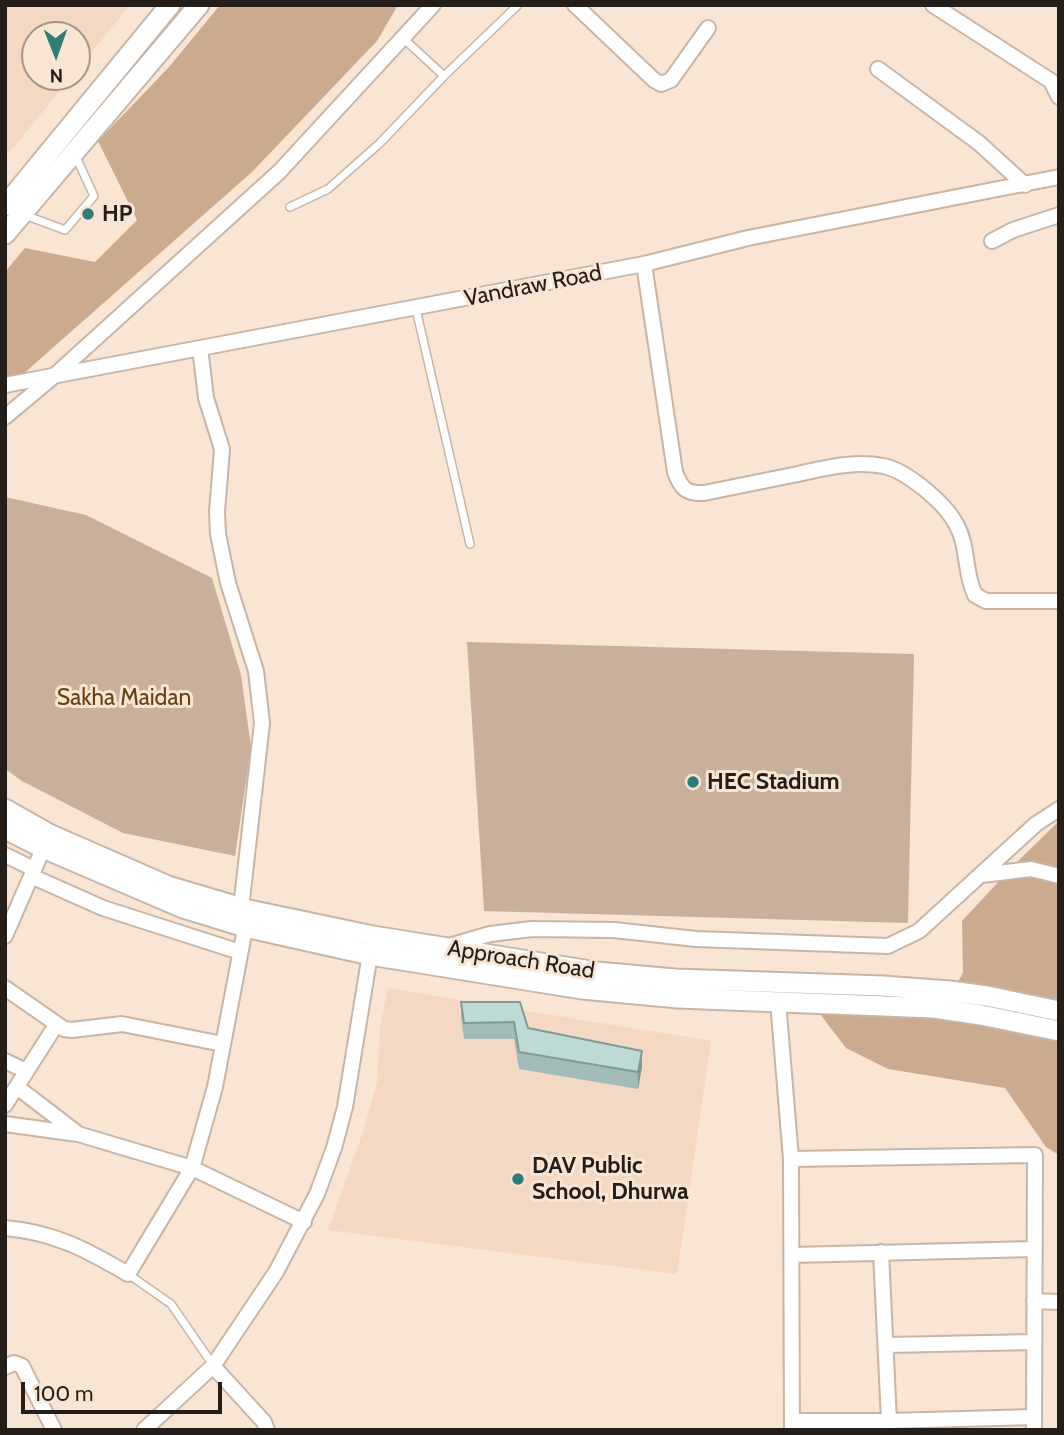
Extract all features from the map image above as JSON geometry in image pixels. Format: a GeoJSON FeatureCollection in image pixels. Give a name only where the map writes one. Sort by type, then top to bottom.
{"type":"FeatureCollection","features":[{"type":"Feature","properties":{"kind":"street"},"geometry":{"type":"LineString","coordinates":[[69,144],[170,5]]}},
{"type":"Feature","properties":{"kind":"street"},"geometry":{"type":"LineString","coordinates":[[5,234],[14,210],[69,144],[199,5]]}},
{"type":"Feature","properties":{"kind":"street"},"geometry":{"type":"LineString","coordinates":[[5,417],[279,172],[433,5]]}},
{"type":"Feature","properties":{"kind":"street"},"geometry":{"type":"LineString","coordinates":[[575,5],[660,83],[671,80],[708,28]]}},
{"type":"Feature","properties":{"kind":"street"},"geometry":{"type":"LineString","coordinates":[[933,5],[1055,78],[1059,97]]}},
{"type":"Feature","properties":{"kind":"street"},"geometry":{"type":"LineString","coordinates":[[878,69],[979,143],[1025,185]]}},
{"type":"Feature","properties":{"kind":"street","name":"Vandraw Road"},"geometry":{"type":"LineString","coordinates":[[5,385],[416,309],[644,264],[748,238],[1059,177]]}},
{"type":"Feature","properties":{"kind":"street"},"geometry":{"type":"LineString","coordinates":[[992,242],[1013,230],[1059,215]]}},
{"type":"Feature","properties":{"kind":"street"},"geometry":{"type":"LineString","coordinates":[[644,264],[674,472],[686,492],[704,493],[836,467],[881,465],[897,470],[940,503],[955,520],[965,547],[969,580],[975,595],[986,601],[1059,601]]}},
{"type":"Feature","properties":{"kind":"street"},"geometry":{"type":"LineString","coordinates":[[5,1228],[27,1230],[66,1240],[128,1273],[192,1168],[215,1087],[245,915],[262,723],[256,671],[228,583],[218,534],[222,449],[206,398],[200,348]]}},
{"type":"Feature","properties":{"kind":"street","name":"Approach Road"},"geometry":{"type":"LineString","coordinates":[[5,809],[46,841]]}},
{"type":"Feature","properties":{"kind":"street"},"geometry":{"type":"LineString","coordinates":[[444,948],[490,933],[532,929],[614,930],[696,939],[888,946],[919,931],[1035,824],[1059,809]]}},
{"type":"Feature","properties":{"kind":"street","name":"Approach Road"},"geometry":{"type":"LineString","coordinates":[[5,829],[46,841],[245,915],[371,945],[582,989],[678,998],[933,1008],[981,1014],[1059,1031]]}},
{"type":"Feature","properties":{"kind":"street"},"geometry":{"type":"LineString","coordinates":[[5,936],[46,841]]}},
{"type":"Feature","properties":{"kind":"street"},"geometry":{"type":"LineString","coordinates":[[5,855],[32,873],[103,908],[240,952]]}},
{"type":"Feature","properties":{"kind":"street"},"geometry":{"type":"LineString","coordinates":[[982,875],[1031,869],[1059,876]]}},
{"type":"Feature","properties":{"kind":"street"},"geometry":{"type":"LineString","coordinates":[[144,1430],[213,1366],[276,1272],[304,1222],[334,1148],[345,1107],[371,945]]}},
{"type":"Feature","properties":{"kind":"street","name":"Approach Road"},"geometry":{"type":"LineString","coordinates":[[371,945],[444,948],[597,972],[674,979],[950,991],[1059,1011]]}},
{"type":"Feature","properties":{"kind":"street"},"geometry":{"type":"LineString","coordinates":[[5,988],[56,1025],[72,1030],[122,1024],[223,1044]]}},
{"type":"Feature","properties":{"kind":"street"},"geometry":{"type":"LineString","coordinates":[[778,1001],[791,1159],[792,1425],[889,1421],[1034,1423],[1035,1155],[791,1159]]}},
{"type":"Feature","properties":{"kind":"street"},"geometry":{"type":"LineString","coordinates":[[5,1105],[56,1025]]}},
{"type":"Feature","properties":{"kind":"street"},"geometry":{"type":"LineString","coordinates":[[5,1061],[26,1071]]}},
{"type":"Feature","properties":{"kind":"street"},"geometry":{"type":"LineString","coordinates":[[17,1087],[78,1134]]}},
{"type":"Feature","properties":{"kind":"street"},"geometry":{"type":"LineString","coordinates":[[5,1124],[78,1134],[192,1168],[304,1222]]}},
{"type":"Feature","properties":{"kind":"street"},"geometry":{"type":"LineString","coordinates":[[793,1255],[1034,1249]]}},
{"type":"Feature","properties":{"kind":"street"},"geometry":{"type":"LineString","coordinates":[[881,1252],[889,1421]]}},
{"type":"Feature","properties":{"kind":"street"},"geometry":{"type":"LineString","coordinates":[[1034,1301],[1059,1302]]}},
{"type":"Feature","properties":{"kind":"street"},"geometry":{"type":"LineString","coordinates":[[886,1345],[1034,1342]]}},
{"type":"Feature","properties":{"kind":"street"},"geometry":{"type":"LineString","coordinates":[[5,1367],[14,1363],[22,1366],[54,1430]]}},
{"type":"Feature","properties":{"kind":"street"},"geometry":{"type":"LineString","coordinates":[[213,1366],[264,1422],[267,1430]]}},
{"type":"Feature","properties":{"kind":"lane"},"geometry":{"type":"LineString","coordinates":[[290,207],[328,189],[380,142],[444,75],[518,5]]}},
{"type":"Feature","properties":{"kind":"lane"},"geometry":{"type":"LineString","coordinates":[[403,38],[444,75]]}},
{"type":"Feature","properties":{"kind":"lane"},"geometry":{"type":"LineString","coordinates":[[14,210],[65,230],[94,196],[69,144]]}},
{"type":"Feature","properties":{"kind":"lane"},"geometry":{"type":"LineString","coordinates":[[416,309],[470,544]]}},
{"type":"Feature","properties":{"kind":"lane"},"geometry":{"type":"LineString","coordinates":[[128,1273],[171,1304],[213,1366]]}},
{"type":"Feature","properties":{"kind":"shaded area"},"geometry":{"type":"Polygon","coordinates":[[[5,5],[130,5],[91,53],[91,21],[21,21],[21,91],[60,91],[5,158],[5,5]]]}},
{"type":"Feature","properties":{"kind":"shaded area"},"geometry":{"type":"Polygon","coordinates":[[[220,5],[398,5],[377,41],[252,172],[5,390],[5,272],[25,248],[95,262],[137,220],[98,141],[169,67],[220,5]]]}},
{"type":"Feature","properties":{"kind":"shaded area"},"geometry":{"type":"Polygon","coordinates":[[[1059,821],[1059,1155],[1046,1147],[1005,1088],[888,1069],[846,1048],[820,1014],[942,1016],[963,972],[962,921],[1059,821]]]}},
{"type":"Feature","properties":{"kind":"shaded area","name":"DAV Public School, Dhurwa"},"geometry":{"type":"Polygon","coordinates":[[[388,988],[711,1041],[677,1274],[328,1230],[364,1129],[377,1082],[380,1028],[388,988]]]}},
{"type":"Feature","properties":{"kind":"green space","name":"Sakha Maidan"},"geometry":{"type":"Polygon","coordinates":[[[5,497],[86,515],[212,578],[241,675],[251,747],[235,856],[123,833],[22,781],[5,769],[5,497]]]}},
{"type":"Feature","properties":{"kind":"green space","name":"HEC Stadium"},"geometry":{"type":"Polygon","coordinates":[[[467,642],[914,654],[908,923],[484,911],[467,642]]]}},
{"type":"Feature","properties":{"kind":"building"},"geometry":{"type":"Polygon","coordinates":[[[461,1002],[520,1002],[528,1028],[642,1051],[638,1072],[519,1052],[514,1022],[464,1023],[461,1002]]]}},
{"type":"Feature","properties":{"kind":"place","name":"HP"},"geometry":{"type":"Point","coordinates":[88,214]}},
{"type":"Feature","properties":{"kind":"place","name":"HEC Stadium"},"geometry":{"type":"Point","coordinates":[693,782]}},
{"type":"Feature","properties":{"kind":"place","name":"DAV Public School, Dhurwa"},"geometry":{"type":"Point","coordinates":[518,1179]}}]}
